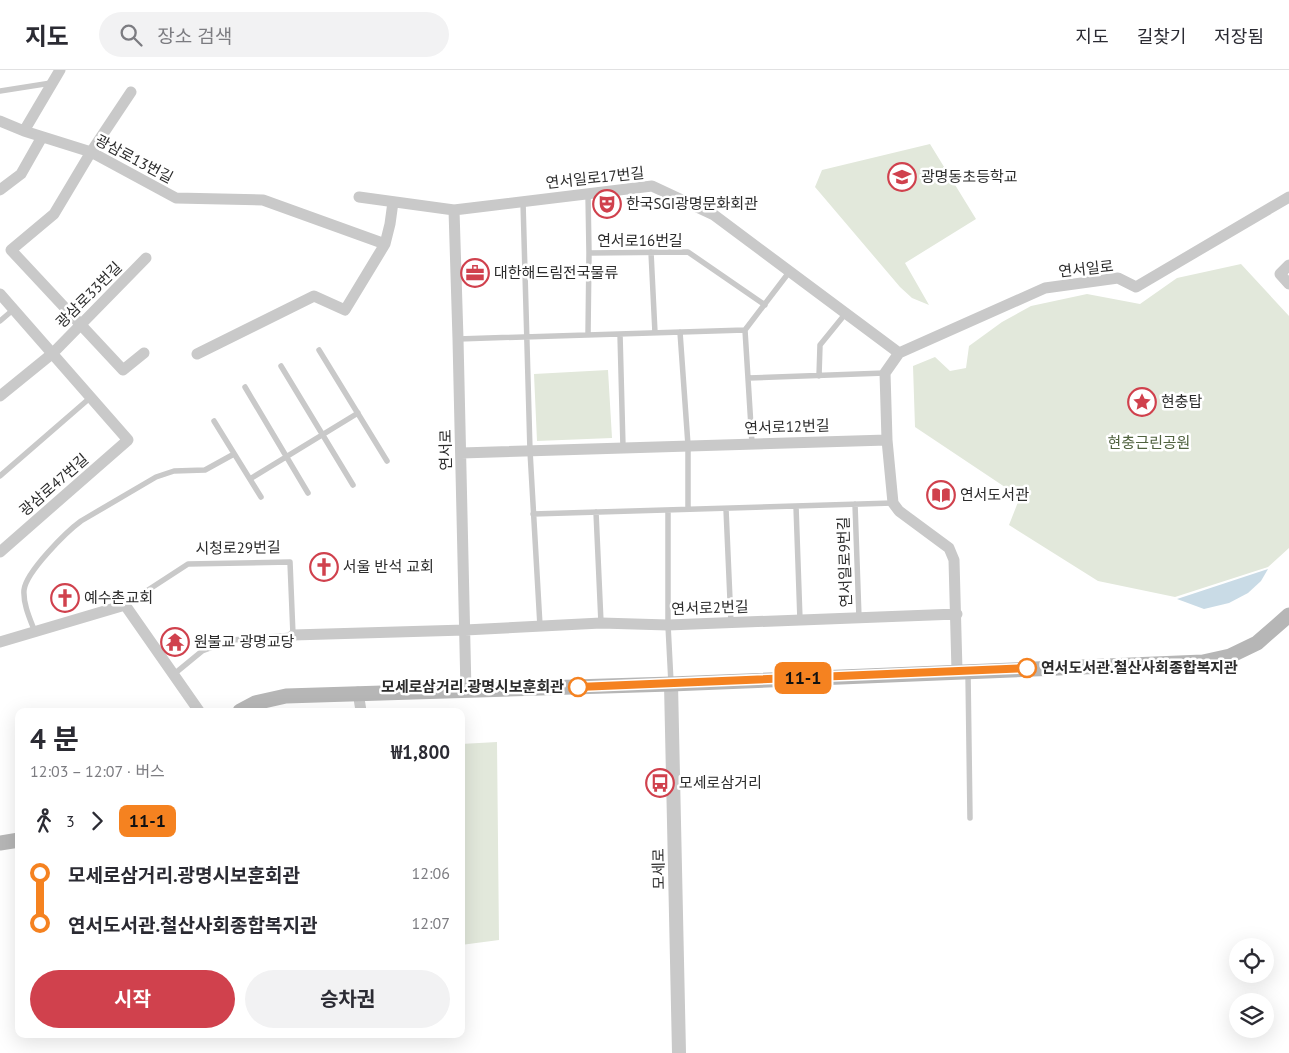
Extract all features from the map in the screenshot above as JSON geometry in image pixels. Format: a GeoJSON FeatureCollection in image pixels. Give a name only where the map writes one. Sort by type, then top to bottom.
{"type":"FeatureCollection","features":[{"type":"Feature","properties":{"kind":"main road"},"geometry":{"type":"LineString","coordinates":[[246,708],[255,703],[286,696],[358,692],[671,684],[1203,662],[1230,656],[1257,643],[1289,615]]}},
{"type":"Feature","properties":{"kind":"main road"},"geometry":{"type":"LineString","coordinates":[[0,843],[15,841]]}},
{"type":"Feature","properties":{"kind":"street"},"geometry":{"type":"LineString","coordinates":[[24,131],[60,70]]}},
{"type":"Feature","properties":{"kind":"street"},"geometry":{"type":"LineString","coordinates":[[131,92],[91,152],[54,214],[11,250],[123,370],[144,353]]}},
{"type":"Feature","properties":{"kind":"street","name":"광삼로13번길"},"geometry":{"type":"LineString","coordinates":[[0,121],[24,131],[91,152],[176,198],[263,200],[385,244]]}},
{"type":"Feature","properties":{"kind":"street"},"geometry":{"type":"LineString","coordinates":[[0,190],[21,174],[42,136]]}},
{"type":"Feature","properties":{"kind":"street","name":"연서일로17번길"},"geometry":{"type":"LineString","coordinates":[[359,197],[454,210],[652,186],[714,216],[898,353]]}},
{"type":"Feature","properties":{"kind":"street","name":"연서일로"},"geometry":{"type":"LineString","coordinates":[[898,353],[1045,288],[1118,278],[1136,287],[1289,197]]}},
{"type":"Feature","properties":{"kind":"street"},"geometry":{"type":"LineString","coordinates":[[197,354],[314,296],[345,310],[385,244],[393,202]]}},
{"type":"Feature","properties":{"kind":"street","name":"연서로"},"geometry":{"type":"LineString","coordinates":[[454,210],[466,690]]}},
{"type":"Feature","properties":{"kind":"street","name":"광삼로33번길"},"geometry":{"type":"LineString","coordinates":[[0,396],[53,353],[146,258]]}},
{"type":"Feature","properties":{"kind":"street"},"geometry":{"type":"LineString","coordinates":[[1289,266],[1280,274],[1289,284]]}},
{"type":"Feature","properties":{"kind":"street"},"geometry":{"type":"LineString","coordinates":[[0,294],[91,396]]}},
{"type":"Feature","properties":{"kind":"street"},"geometry":{"type":"LineString","coordinates":[[898,353],[885,373],[887,440],[893,502],[899,511],[949,548],[954,560],[963,671]]}},
{"type":"Feature","properties":{"kind":"street","name":"광삼로47번길"},"geometry":{"type":"LineString","coordinates":[[0,552],[128,440],[91,396]]}},
{"type":"Feature","properties":{"kind":"street","name":"연서로12번길"},"geometry":{"type":"LineString","coordinates":[[460,453],[887,440]]}},
{"type":"Feature","properties":{"kind":"street"},"geometry":{"type":"LineString","coordinates":[[125,605],[197,708]]}},
{"type":"Feature","properties":{"kind":"street","name":"시청로29번길"},"geometry":{"type":"LineString","coordinates":[[0,642],[125,605]]}},
{"type":"Feature","properties":{"kind":"street","name":"연서로2번길"},"geometry":{"type":"LineString","coordinates":[[465,630],[601,623],[668,625],[957,614]]}},
{"type":"Feature","properties":{"kind":"street"},"geometry":{"type":"LineString","coordinates":[[292,635],[465,630]]}},
{"type":"Feature","properties":{"kind":"street","name":"모세로"},"geometry":{"type":"LineString","coordinates":[[671,684],[679,1053]]}},
{"type":"Feature","properties":{"kind":"street"},"geometry":{"type":"LineString","coordinates":[[358,692],[361,708]]}},
{"type":"Feature","properties":{"kind":"lane"},"geometry":{"type":"LineString","coordinates":[[0,92],[53,82]]}},
{"type":"Feature","properties":{"kind":"lane","name":"연서로16번길"},"geometry":{"type":"LineString","coordinates":[[588,194],[588,335]]}},
{"type":"Feature","properties":{"kind":"lane"},"geometry":{"type":"LineString","coordinates":[[523,202],[530,451],[540,626]]}},
{"type":"Feature","properties":{"kind":"lane"},"geometry":{"type":"LineString","coordinates":[[651,252],[655,333]]}},
{"type":"Feature","properties":{"kind":"lane","name":"연서로16번길"},"geometry":{"type":"LineString","coordinates":[[589,253],[688,252],[765,304]]}},
{"type":"Feature","properties":{"kind":"lane"},"geometry":{"type":"LineString","coordinates":[[752,443],[745,330],[790,271]]}},
{"type":"Feature","properties":{"kind":"lane"},"geometry":{"type":"LineString","coordinates":[[0,320],[14,309]]}},
{"type":"Feature","properties":{"kind":"lane"},"geometry":{"type":"LineString","coordinates":[[819,376],[820,345],[846,313]]}},
{"type":"Feature","properties":{"kind":"lane"},"geometry":{"type":"LineString","coordinates":[[458,339],[745,330]]}},
{"type":"Feature","properties":{"kind":"lane"},"geometry":{"type":"LineString","coordinates":[[680,332],[688,445],[688,509]]}},
{"type":"Feature","properties":{"kind":"lane"},"geometry":{"type":"LineString","coordinates":[[620,334],[623,447]]}},
{"type":"Feature","properties":{"kind":"lane"},"geometry":{"type":"LineString","coordinates":[[319,350],[387,461]]}},
{"type":"Feature","properties":{"kind":"lane"},"geometry":{"type":"LineString","coordinates":[[281,366],[353,484]]}},
{"type":"Feature","properties":{"kind":"lane"},"geometry":{"type":"LineString","coordinates":[[748,378],[885,373]]}},
{"type":"Feature","properties":{"kind":"lane"},"geometry":{"type":"LineString","coordinates":[[246,387],[308,493]]}},
{"type":"Feature","properties":{"kind":"lane"},"geometry":{"type":"LineString","coordinates":[[0,476],[91,396]]}},
{"type":"Feature","properties":{"kind":"lane"},"geometry":{"type":"LineString","coordinates":[[250,479],[358,413]]}},
{"type":"Feature","properties":{"kind":"lane"},"geometry":{"type":"LineString","coordinates":[[214,421],[261,497]]}},
{"type":"Feature","properties":{"kind":"lane"},"geometry":{"type":"LineString","coordinates":[[35,632],[24,597],[26,580],[71,529],[81,521],[156,477],[174,471],[204,470],[234,454]]}},
{"type":"Feature","properties":{"kind":"lane","name":"연서일로9번길"},"geometry":{"type":"LineString","coordinates":[[534,514],[893,502]]}},
{"type":"Feature","properties":{"kind":"lane","name":"연서일로9번길"},"geometry":{"type":"LineString","coordinates":[[855,504],[859,618]]}},
{"type":"Feature","properties":{"kind":"lane"},"geometry":{"type":"LineString","coordinates":[[796,506],[800,620]]}},
{"type":"Feature","properties":{"kind":"lane"},"geometry":{"type":"LineString","coordinates":[[726,509],[731,623]]}},
{"type":"Feature","properties":{"kind":"lane"},"geometry":{"type":"LineString","coordinates":[[668,510],[668,625],[671,684]]}},
{"type":"Feature","properties":{"kind":"lane"},"geometry":{"type":"LineString","coordinates":[[596,512],[601,623]]}},
{"type":"Feature","properties":{"kind":"lane","name":"시청로29번길"},"geometry":{"type":"LineString","coordinates":[[125,605],[188,564],[290,562],[292,635]]}},
{"type":"Feature","properties":{"kind":"lane"},"geometry":{"type":"LineString","coordinates":[[174,674],[202,651],[232,640],[292,635]]}},
{"type":"Feature","properties":{"kind":"lane"},"geometry":{"type":"LineString","coordinates":[[963,671],[970,818]]}},
{"type":"Feature","properties":{"kind":"green space"},"geometry":{"type":"Polygon","coordinates":[[[930,144],[976,219],[905,263],[929,305],[912,298],[900,287],[815,187],[822,170],[930,144]]]}},
{"type":"Feature","properties":{"kind":"green space","name":"현충근린공원"},"geometry":{"type":"Polygon","coordinates":[[[1241,264],[1289,316],[1289,548],[1268,567],[1175,597],[1098,581],[1009,525],[1020,497],[915,427],[913,366],[935,357],[950,371],[966,368],[969,346],[1002,322],[1031,306],[1087,294],[1140,304],[1177,278],[1241,264]]]}},
{"type":"Feature","properties":{"kind":"green space"},"geometry":{"type":"Polygon","coordinates":[[[608,370],[612,438],[537,441],[534,374],[608,370]]]}},
{"type":"Feature","properties":{"kind":"green space"},"geometry":{"type":"Polygon","coordinates":[[[497,742],[499,940],[465,944],[465,744],[497,742]]]}},
{"type":"Feature","properties":{"kind":"water"},"geometry":{"type":"Polygon","coordinates":[[[1268,569],[1261,581],[1248,593],[1229,603],[1204,609],[1177,599],[1268,569]]]}},
{"type":"Feature","properties":{"kind":"bus line","name":"11-1"},"geometry":{"type":"LineString","coordinates":[[578,687],[1027,668]]}},
{"type":"Feature","properties":{"kind":"place","name":"광명동초등학교"},"geometry":{"type":"Point","coordinates":[902,177]}},
{"type":"Feature","properties":{"kind":"place","name":"한국SGI광명문화회관"},"geometry":{"type":"Point","coordinates":[607,204]}},
{"type":"Feature","properties":{"kind":"place","name":"대한해드림전국물류"},"geometry":{"type":"Point","coordinates":[475,273]}},
{"type":"Feature","properties":{"kind":"place","name":"현충탑"},"geometry":{"type":"Point","coordinates":[1142,402]}},
{"type":"Feature","properties":{"kind":"place","name":"연서도서관"},"geometry":{"type":"Point","coordinates":[941,495]}},
{"type":"Feature","properties":{"kind":"place","name":"서울 반석 교회"},"geometry":{"type":"Point","coordinates":[324,567]}},
{"type":"Feature","properties":{"kind":"place","name":"예수촌교회"},"geometry":{"type":"Point","coordinates":[65,598]}},
{"type":"Feature","properties":{"kind":"place","name":"원불교 광명교당"},"geometry":{"type":"Point","coordinates":[175,642]}},
{"type":"Feature","properties":{"kind":"place","name":"연서도서관.철산사회종합복지관"},"geometry":{"type":"Point","coordinates":[1027,668]}},
{"type":"Feature","properties":{"kind":"place","name":"모세로삼거리.광명시보훈회관"},"geometry":{"type":"Point","coordinates":[578,687]}},
{"type":"Feature","properties":{"kind":"place","name":"모세로삼거리"},"geometry":{"type":"Point","coordinates":[660,783]}}]}
